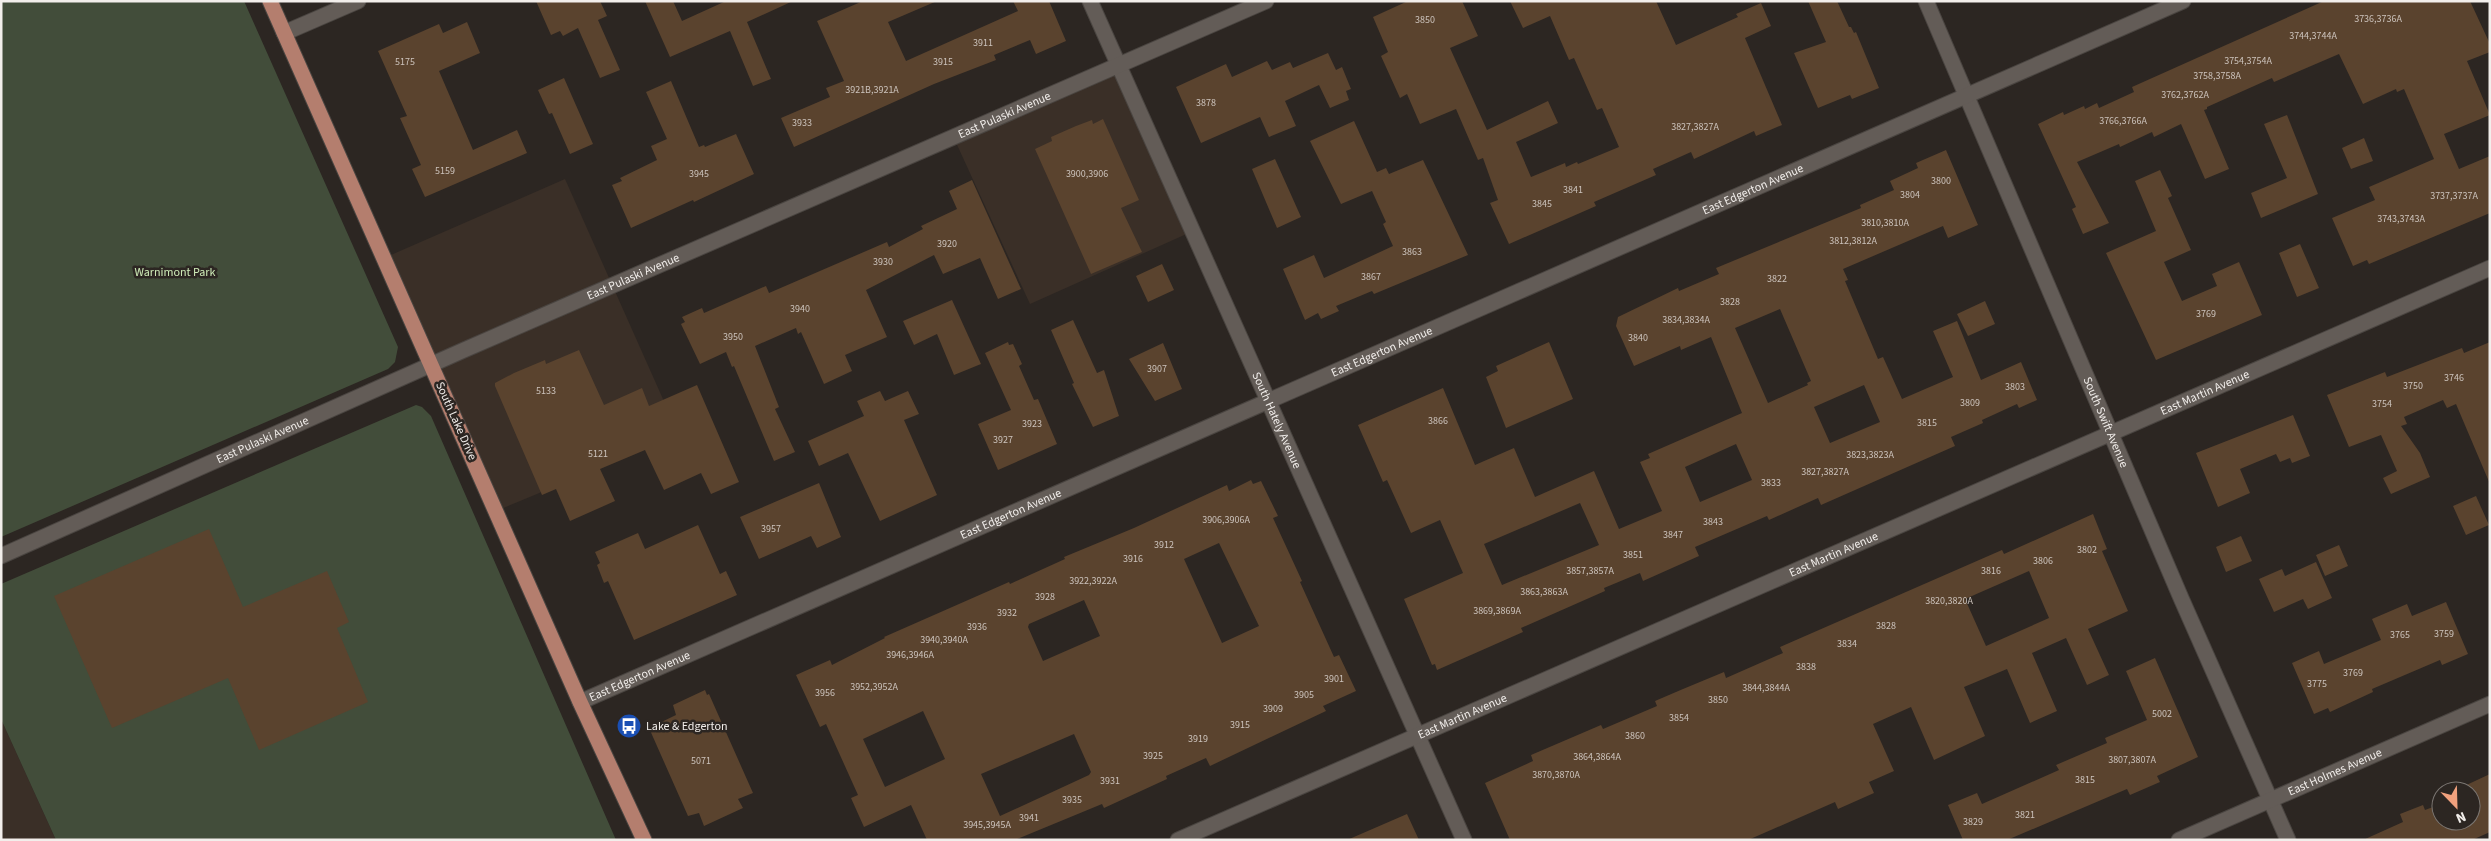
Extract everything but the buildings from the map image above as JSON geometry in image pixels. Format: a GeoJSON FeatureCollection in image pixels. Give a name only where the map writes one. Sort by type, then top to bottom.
{"type":"FeatureCollection","features":[{"type":"Feature","properties":{"kind":"main road","name":"South Lake Drive"},"geometry":{"type":"LineString","coordinates":[[270,1],[580,702],[644,840]]}},
{"type":"Feature","properties":{"kind":"street"},"geometry":{"type":"LineString","coordinates":[[284,33],[358,1]]}},
{"type":"Feature","properties":{"kind":"street","name":"South Hately Avenue"},"geometry":{"type":"LineString","coordinates":[[1090,1],[1464,840]]}},
{"type":"Feature","properties":{"kind":"street","name":"East Pulaski Avenue"},"geometry":{"type":"LineString","coordinates":[[1,556],[431,364],[1266,1]]}},
{"type":"Feature","properties":{"kind":"street","name":"South Swift Avenue"},"geometry":{"type":"LineString","coordinates":[[1926,1],[2288,840]]}},
{"type":"Feature","properties":{"kind":"street","name":"East Edgerton Avenue"},"geometry":{"type":"LineString","coordinates":[[580,702],[2183,1]]}},
{"type":"Feature","properties":{"kind":"street","name":"East Martin Avenue"},"geometry":{"type":"LineString","coordinates":[[1178,840],[1416,734],[2112,434],[2490,268]]}},
{"type":"Feature","properties":{"kind":"street","name":"East Holmes Avenue"},"geometry":{"type":"LineString","coordinates":[[2179,840],[2490,704]]}},
{"type":"Feature","properties":{"kind":"shaded area"},"geometry":{"type":"Polygon","coordinates":[[[1119,66],[1191,232],[1030,304],[953,136],[1119,66]]]}},
{"type":"Feature","properties":{"kind":"shaded area"},"geometry":{"type":"Polygon","coordinates":[[[565,179],[679,435],[496,511],[384,258],[565,179]]]}},
{"type":"Feature","properties":{"kind":"shaded area"},"geometry":{"type":"Polygon","coordinates":[[[1,719],[56,840],[1,840],[1,719]]]}},
{"type":"Feature","properties":{"kind":"green space","name":"Warnimont Park"},"geometry":{"type":"Polygon","coordinates":[[[1,1],[244,1],[398,347],[395,362],[388,369],[1,537],[1,1]]]}},
{"type":"Feature","properties":{"kind":"green space"},"geometry":{"type":"Polygon","coordinates":[[[416,405],[422,407],[431,416],[616,840],[56,840],[1,719],[1,584],[416,405]]]}},
{"type":"Feature","properties":{"kind":"place","name":"Lake & Edgerton"},"geometry":{"type":"Point","coordinates":[629,726]}}]}
